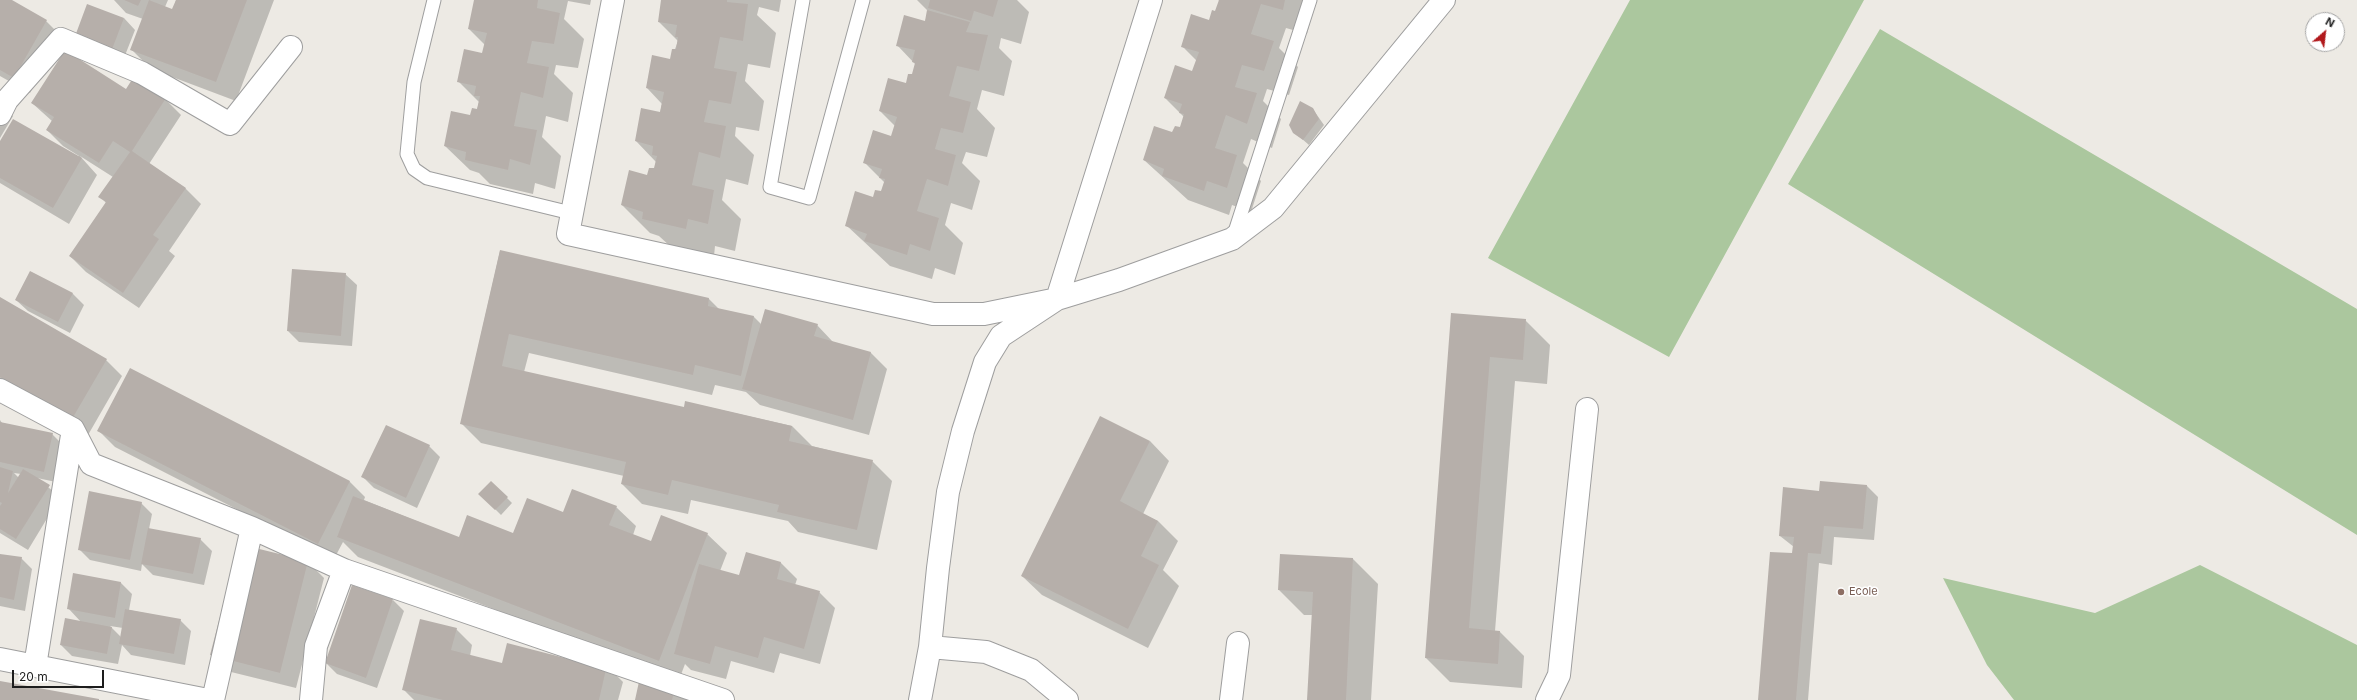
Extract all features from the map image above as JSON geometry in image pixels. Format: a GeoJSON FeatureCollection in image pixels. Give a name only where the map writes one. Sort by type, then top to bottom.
{"type":"FeatureCollection","features":[{"type":"Feature","properties":{"kind":"street"},"geometry":{"type":"LineString","coordinates":[[613,0],[568,234],[933,314],[984,314],[1057,299],[1126,278],[1232,239],[1273,208],[1444,0]]}},
{"type":"Feature","properties":{"kind":"street"},"geometry":{"type":"LineString","coordinates":[[920,700],[930,647],[948,492],[963,431],[985,362],[1001,336],[1057,299],[1151,0]]}},
{"type":"Feature","properties":{"kind":"street"},"geometry":{"type":"LineString","coordinates":[[0,114],[7,100],[61,39],[142,73],[230,124],[291,47]]}},
{"type":"Feature","properties":{"kind":"street"},"geometry":{"type":"LineString","coordinates":[[0,390],[73,429],[91,464],[252,528],[344,570],[723,700]]}},
{"type":"Feature","properties":{"kind":"street"},"geometry":{"type":"LineString","coordinates":[[1547,700],[1558,675],[1587,409]]}},
{"type":"Feature","properties":{"kind":"street"},"geometry":{"type":"LineString","coordinates":[[36,666],[73,429]]}},
{"type":"Feature","properties":{"kind":"street"},"geometry":{"type":"LineString","coordinates":[[213,700],[252,528]]}},
{"type":"Feature","properties":{"kind":"street"},"geometry":{"type":"LineString","coordinates":[[311,700],[316,646],[344,570]]}},
{"type":"Feature","properties":{"kind":"street"},"geometry":{"type":"LineString","coordinates":[[1231,700],[1238,643]]}},
{"type":"Feature","properties":{"kind":"street"},"geometry":{"type":"LineString","coordinates":[[930,647],[986,652],[1031,670],[1067,700]]}},
{"type":"Feature","properties":{"kind":"street"},"geometry":{"type":"LineString","coordinates":[[0,659],[208,700]]}},
{"type":"Feature","properties":{"kind":"lane"},"geometry":{"type":"LineString","coordinates":[[434,0],[414,82],[407,154],[414,169],[427,178],[571,213]]}},
{"type":"Feature","properties":{"kind":"lane"},"geometry":{"type":"LineString","coordinates":[[803,0],[770,187],[809,198],[863,0]]}},
{"type":"Feature","properties":{"kind":"lane"},"geometry":{"type":"LineString","coordinates":[[1232,239],[1310,0]]}},
{"type":"Feature","properties":{"kind":"green space"},"geometry":{"type":"Polygon","coordinates":[[[1630,0],[1864,0],[1669,357],[1488,258],[1630,0]]]}},
{"type":"Feature","properties":{"kind":"green space"},"geometry":{"type":"Polygon","coordinates":[[[1880,29],[2357,309],[2357,535],[1788,184],[1880,29]]]}},
{"type":"Feature","properties":{"kind":"green space"},"geometry":{"type":"Polygon","coordinates":[[[2200,565],[2357,645],[2357,700],[2014,700],[1987,665],[1943,578],[2095,613],[2200,565]]]}},
{"type":"Feature","properties":{"kind":"building"},"geometry":{"type":"Polygon","coordinates":[[[0,0],[12,0],[47,20],[14,78],[0,70],[0,0]]]}},
{"type":"Feature","properties":{"kind":"building"},"geometry":{"type":"Polygon","coordinates":[[[124,0],[141,0],[138,6],[124,0]]]}},
{"type":"Feature","properties":{"kind":"building"},"geometry":{"type":"Polygon","coordinates":[[[149,0],[172,9],[176,0],[247,0],[216,82],[130,50],[149,0]]]}},
{"type":"Feature","properties":{"kind":"building"},"geometry":{"type":"Polygon","coordinates":[[[474,0],[538,0],[537,8],[560,13],[554,44],[532,41],[527,63],[549,67],[543,98],[521,92],[514,126],[537,130],[530,165],[510,159],[508,170],[465,160],[466,152],[444,146],[451,111],[470,115],[472,108],[477,109],[480,96],[474,96],[476,86],[457,82],[464,49],[482,53],[487,33],[468,29],[474,0]]]}},
{"type":"Feature","properties":{"kind":"building"},"geometry":{"type":"Polygon","coordinates":[[[661,0],[727,0],[727,2],[748,4],[743,41],[720,37],[714,68],[737,72],[731,104],[709,100],[704,122],[726,126],[720,158],[699,152],[692,185],[714,190],[708,224],[688,219],[686,229],[642,219],[643,212],[621,205],[629,170],[647,175],[649,168],[654,168],[657,156],[652,155],[653,146],[635,141],[641,108],[660,112],[664,92],[646,88],[652,55],[670,59],[672,49],[676,49],[678,37],[675,37],[677,25],[658,22],[661,0]]]}},
{"type":"Feature","properties":{"kind":"building"},"geometry":{"type":"Polygon","coordinates":[[[930,0],[998,0],[993,17],[974,11],[971,21],[928,8],[930,0]]]}},
{"type":"Feature","properties":{"kind":"building"},"geometry":{"type":"Polygon","coordinates":[[[1219,0],[1285,0],[1283,10],[1261,4],[1251,34],[1274,41],[1264,71],[1242,65],[1235,87],[1257,93],[1247,124],[1226,115],[1215,148],[1237,155],[1227,188],[1207,181],[1204,191],[1162,176],[1164,169],[1143,160],[1154,126],[1172,132],[1175,126],[1180,127],[1184,114],[1179,113],[1182,104],[1164,98],[1175,65],[1192,71],[1199,52],[1181,47],[1191,14],[1209,20],[1212,10],[1215,11],[1219,0]]]}},
{"type":"Feature","properties":{"kind":"building"},"geometry":{"type":"Polygon","coordinates":[[[87,4],[124,18],[111,52],[74,39],[87,4]]]}},
{"type":"Feature","properties":{"kind":"building"},"geometry":{"type":"Polygon","coordinates":[[[927,10],[970,22],[966,32],[988,35],[979,71],[957,66],[949,96],[971,102],[963,133],[941,128],[935,149],[956,155],[948,186],[927,179],[917,211],[939,218],[930,251],[910,244],[907,255],[864,241],[867,234],[845,226],[855,191],[873,197],[875,190],[881,191],[885,179],[879,178],[882,169],[863,163],[873,130],[891,136],[897,117],[879,111],[888,78],[906,83],[908,74],[912,74],[915,63],[912,62],[915,50],[896,46],[904,15],[925,21],[927,10]]]}},
{"type":"Feature","properties":{"kind":"building"},"geometry":{"type":"Polygon","coordinates":[[[65,50],[126,89],[133,78],[166,98],[132,151],[186,188],[153,235],[159,239],[123,293],[69,256],[106,202],[98,197],[130,152],[113,141],[99,163],[46,130],[54,117],[31,103],[65,50]]]}},
{"type":"Feature","properties":{"kind":"building"},"geometry":{"type":"Polygon","coordinates":[[[1300,101],[1313,108],[1319,119],[1303,140],[1293,133],[1289,125],[1300,101]]]}},
{"type":"Feature","properties":{"kind":"building"},"geometry":{"type":"Polygon","coordinates":[[[13,119],[82,158],[53,208],[0,178],[0,141],[13,119]]]}},
{"type":"Feature","properties":{"kind":"building"},"geometry":{"type":"Polygon","coordinates":[[[500,250],[709,298],[708,306],[754,316],[741,376],[695,365],[693,375],[509,334],[502,366],[684,407],[685,401],[792,426],[789,441],[873,460],[857,530],[777,512],[779,505],[672,480],[668,495],[621,484],[626,462],[460,424],[500,250]]]}},
{"type":"Feature","properties":{"kind":"building"},"geometry":{"type":"Polygon","coordinates":[[[292,269],[346,273],[341,336],[287,331],[292,269]]]}},
{"type":"Feature","properties":{"kind":"building"},"geometry":{"type":"Polygon","coordinates":[[[30,271],[73,293],[58,322],[15,300],[30,271]]]}},
{"type":"Feature","properties":{"kind":"building"},"geometry":{"type":"Polygon","coordinates":[[[0,297],[107,359],[72,419],[0,377],[0,297]]]}},
{"type":"Feature","properties":{"kind":"building"},"geometry":{"type":"Polygon","coordinates":[[[765,309],[818,324],[814,336],[871,352],[853,420],[742,389],[765,309]]]}},
{"type":"Feature","properties":{"kind":"building"},"geometry":{"type":"Polygon","coordinates":[[[1451,313],[1526,319],[1523,360],[1490,357],[1469,628],[1500,631],[1498,664],[1425,658],[1451,313]]]}},
{"type":"Feature","properties":{"kind":"building"},"geometry":{"type":"Polygon","coordinates":[[[130,368],[350,481],[318,544],[97,431],[130,368]]]}},
{"type":"Feature","properties":{"kind":"building"},"geometry":{"type":"Polygon","coordinates":[[[1100,416],[1150,441],[1120,501],[1158,521],[1141,556],[1159,565],[1128,629],[1021,576],[1100,416]]]}},
{"type":"Feature","properties":{"kind":"building"},"geometry":{"type":"Polygon","coordinates":[[[0,422],[53,433],[44,472],[0,462],[0,422]]]}},
{"type":"Feature","properties":{"kind":"building"},"geometry":{"type":"Polygon","coordinates":[[[386,425],[430,445],[406,498],[361,477],[386,425]]]}},
{"type":"Feature","properties":{"kind":"building"},"geometry":{"type":"Polygon","coordinates":[[[0,467],[13,471],[8,493],[23,469],[50,485],[16,539],[0,529],[0,506],[2,503],[0,502],[0,467]]]}},
{"type":"Feature","properties":{"kind":"building"},"geometry":{"type":"Polygon","coordinates":[[[491,481],[508,497],[495,510],[478,494],[491,481]]]}},
{"type":"Feature","properties":{"kind":"building"},"geometry":{"type":"Polygon","coordinates":[[[1820,481],[1867,485],[1863,529],[1824,526],[1821,554],[1808,553],[1796,700],[1758,700],[1770,552],[1792,553],[1794,537],[1779,536],[1783,487],[1819,491],[1820,481]]]}},
{"type":"Feature","properties":{"kind":"building"},"geometry":{"type":"Polygon","coordinates":[[[572,489],[617,506],[609,525],[651,541],[661,515],[708,533],[659,661],[337,537],[353,496],[459,537],[467,515],[513,533],[527,498],[563,512],[572,489]]]}},
{"type":"Feature","properties":{"kind":"building"},"geometry":{"type":"Polygon","coordinates":[[[89,491],[142,502],[130,560],[78,550],[89,491]]]}},
{"type":"Feature","properties":{"kind":"building"},"geometry":{"type":"Polygon","coordinates":[[[148,528],[201,538],[193,574],[141,564],[148,528]]]}},
{"type":"Feature","properties":{"kind":"building"},"geometry":{"type":"Polygon","coordinates":[[[239,544],[308,561],[280,673],[210,655],[239,544]]]}},
{"type":"Feature","properties":{"kind":"building"},"geometry":{"type":"Polygon","coordinates":[[[746,552],[781,562],[777,579],[820,591],[804,649],[764,637],[758,658],[715,646],[710,664],[674,654],[699,564],[739,575],[746,552]]]}},
{"type":"Feature","properties":{"kind":"building"},"geometry":{"type":"Polygon","coordinates":[[[0,554],[22,557],[14,600],[0,597],[0,554]]]}},
{"type":"Feature","properties":{"kind":"building"},"geometry":{"type":"Polygon","coordinates":[[[1280,554],[1353,558],[1346,700],[1307,700],[1313,592],[1278,590],[1280,554]]]}},
{"type":"Feature","properties":{"kind":"building"},"geometry":{"type":"Polygon","coordinates":[[[73,573],[121,582],[115,618],[67,609],[73,573]]]}},
{"type":"Feature","properties":{"kind":"building"},"geometry":{"type":"Polygon","coordinates":[[[352,585],[393,599],[366,678],[325,663],[352,585]]]}},
{"type":"Feature","properties":{"kind":"building"},"geometry":{"type":"Polygon","coordinates":[[[125,609],[181,619],[174,654],[119,644],[125,609]]]}},
{"type":"Feature","properties":{"kind":"building"},"geometry":{"type":"Polygon","coordinates":[[[65,618],[112,627],[107,654],[60,645],[65,618]]]}},
{"type":"Feature","properties":{"kind":"building"},"geometry":{"type":"Polygon","coordinates":[[[420,619],[457,628],[451,650],[502,663],[507,643],[588,664],[607,665],[599,700],[443,700],[402,690],[420,619]]]}},
{"type":"Feature","properties":{"kind":"building"},"geometry":{"type":"Polygon","coordinates":[[[640,677],[676,686],[672,700],[635,700],[640,677]]]}},
{"type":"Feature","properties":{"kind":"building"},"geometry":{"type":"Polygon","coordinates":[[[0,681],[99,699],[99,700],[0,700],[0,681]]]}},
{"type":"Feature","properties":{"kind":"place","name":"Ecole"},"geometry":{"type":"Point","coordinates":[1841,592]}}]}
